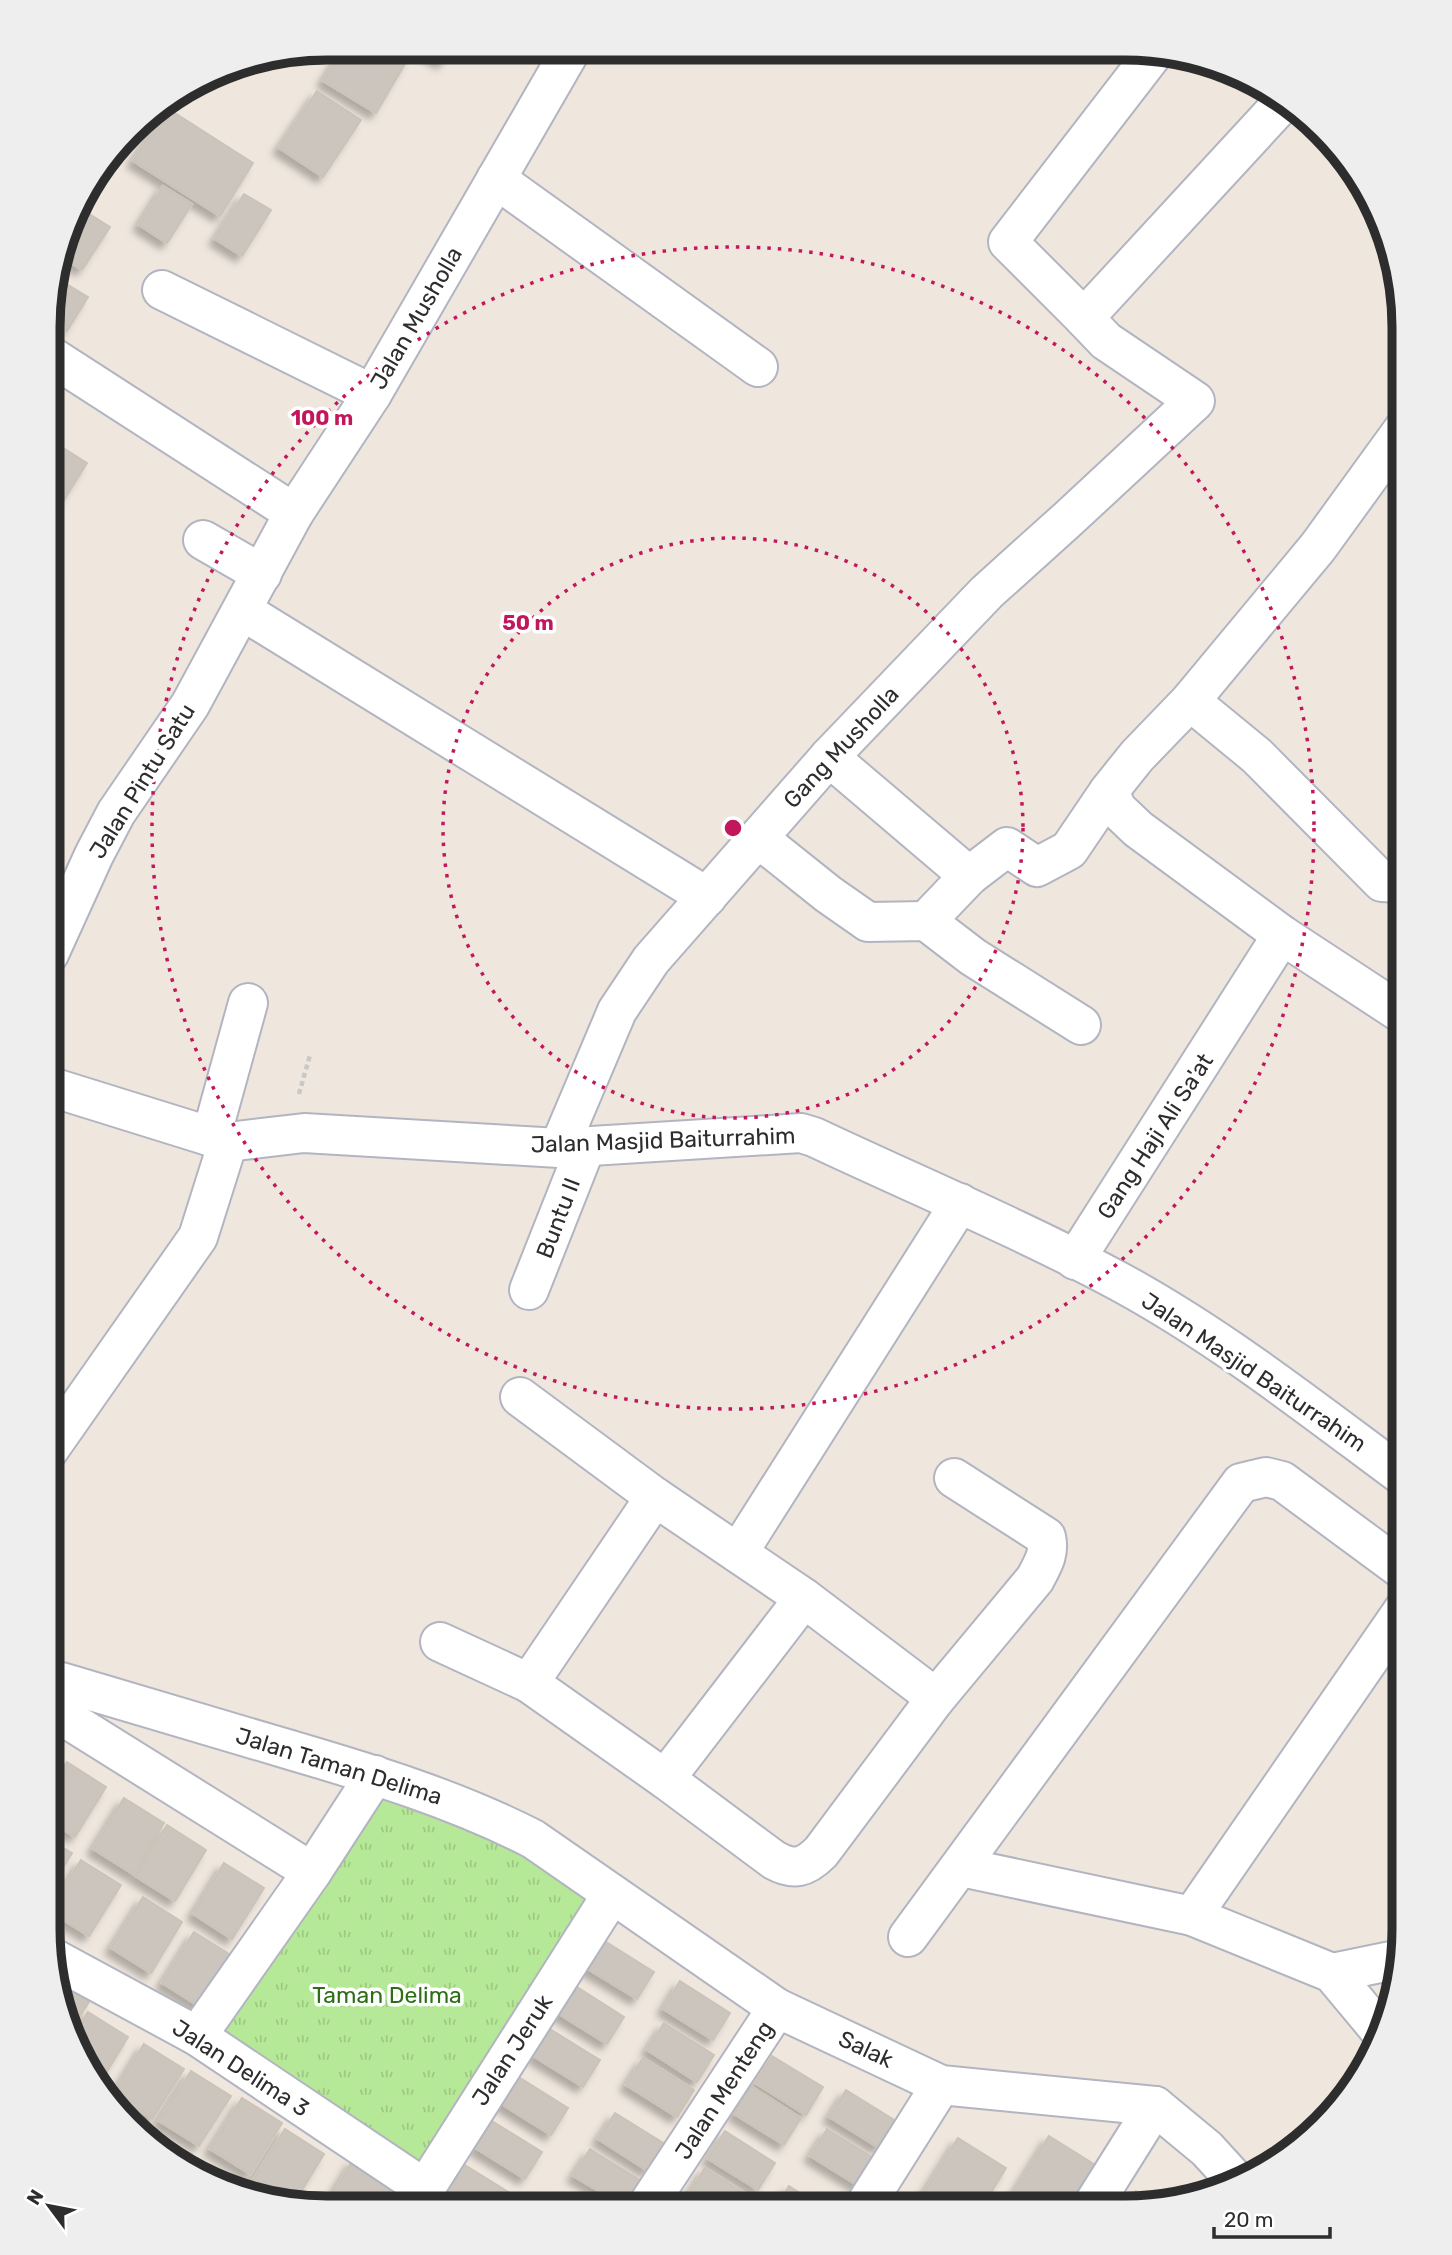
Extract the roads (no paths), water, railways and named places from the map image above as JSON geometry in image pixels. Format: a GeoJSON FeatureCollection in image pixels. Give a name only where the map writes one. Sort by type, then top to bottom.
{"type":"FeatureCollection","features":[{"type":"Feature","properties":{"kind":"street","name":"Jalan Musholla"},"geometry":{"type":"LineString","coordinates":[[262,574],[294,513],[372,394],[565,60]]}},
{"type":"Feature","properties":{"kind":"street"},"geometry":{"type":"LineString","coordinates":[[1149,61],[1008,242],[1084,318],[1278,107]]}},
{"type":"Feature","properties":{"kind":"street"},"geometry":{"type":"LineString","coordinates":[[496,179],[758,367]]}},
{"type":"Feature","properties":{"kind":"street"},"geometry":{"type":"LineString","coordinates":[[162,290],[372,394]]}},
{"type":"Feature","properties":{"kind":"street","name":"Gang Musholla"},"geometry":{"type":"LineString","coordinates":[[572,1147],[617,1011],[651,960],[829,757],[987,592],[1195,401],[1106,341],[1084,318]]}},
{"type":"Feature","properties":{"kind":"street"},"geometry":{"type":"LineString","coordinates":[[59,361],[294,513]]}},
{"type":"Feature","properties":{"kind":"street"},"geometry":{"type":"LineString","coordinates":[[926,921],[969,876],[1007,847],[1037,867],[1069,850],[1137,755],[1190,701],[1318,547],[1392,445]]}},
{"type":"Feature","properties":{"kind":"street"},"geometry":{"type":"LineString","coordinates":[[203,540],[262,574]]}},
{"type":"Feature","properties":{"kind":"street","name":"Jalan Pintu Satu"},"geometry":{"type":"LineString","coordinates":[[59,932],[93,855],[116,813],[190,705],[262,574]]}},
{"type":"Feature","properties":{"kind":"street"},"geometry":{"type":"LineString","coordinates":[[243,611],[707,897]]}},
{"type":"Feature","properties":{"kind":"street"},"geometry":{"type":"LineString","coordinates":[[1190,701],[1257,756],[1382,882],[1392,883]]}},
{"type":"Feature","properties":{"kind":"street"},"geometry":{"type":"LineString","coordinates":[[829,757],[969,876]]}},
{"type":"Feature","properties":{"kind":"street"},"geometry":{"type":"LineString","coordinates":[[1109,791],[1117,809],[1138,829],[1282,935],[1392,1007]]}},
{"type":"Feature","properties":{"kind":"street"},"geometry":{"type":"LineString","coordinates":[[758,838],[868,922],[926,921],[973,957],[1081,1025]]}},
{"type":"Feature","properties":{"kind":"street","name":"Gang Haji Ali Sa'at"},"geometry":{"type":"LineString","coordinates":[[1075,1260],[1282,935]]}},
{"type":"Feature","properties":{"kind":"street"},"geometry":{"type":"LineString","coordinates":[[59,1435],[198,1237],[248,1003]]}},
{"type":"Feature","properties":{"kind":"street","name":"Jalan Masjid Baiturrahim"},"geometry":{"type":"LineString","coordinates":[[59,1089],[219,1140],[304,1133],[572,1147],[801,1133],[960,1203],[1121,1282],[1214,1339],[1392,1468]]}},
{"type":"Feature","properties":{"kind":"street","name":"Buntu II"},"geometry":{"type":"LineString","coordinates":[[529,1290],[572,1147]]}},
{"type":"Feature","properties":{"kind":"street"},"geometry":{"type":"LineString","coordinates":[[738,1553],[960,1203]]}},
{"type":"Feature","properties":{"kind":"street"},"geometry":{"type":"LineString","coordinates":[[520,1397],[655,1497],[804,1598],[936,1698]]}},
{"type":"Feature","properties":{"kind":"street"},"geometry":{"type":"LineString","coordinates":[[908,1937],[1241,1483],[1266,1477],[1282,1481],[1392,1562]]}},
{"type":"Feature","properties":{"kind":"street"},"geometry":{"type":"LineString","coordinates":[[440,1642],[529,1683],[774,1860],[786,1867],[799,1868],[821,1852],[936,1698],[1035,1579],[1045,1561],[1049,1548],[1046,1536],[954,1478]]}},
{"type":"Feature","properties":{"kind":"street"},"geometry":{"type":"LineString","coordinates":[[529,1683],[655,1497]]}},
{"type":"Feature","properties":{"kind":"street"},"geometry":{"type":"LineString","coordinates":[[665,1779],[804,1598]]}},
{"type":"Feature","properties":{"kind":"street"},"geometry":{"type":"LineString","coordinates":[[1192,1916],[1392,1626]]}},
{"type":"Feature","properties":{"kind":"street","name":"Jalan Taman Delima"},"geometry":{"type":"LineString","coordinates":[[59,1682],[375,1775],[446,1799],[491,1817],[533,1839],[612,1894]]}},
{"type":"Feature","properties":{"kind":"street"},"geometry":{"type":"LineString","coordinates":[[59,1714],[312,1871]]}},
{"type":"Feature","properties":{"kind":"street"},"geometry":{"type":"LineString","coordinates":[[197,2036],[375,1775]]}},
{"type":"Feature","properties":{"kind":"street"},"geometry":{"type":"LineString","coordinates":[[961,1867],[1192,1916],[1332,1973],[1375,2024]]}},
{"type":"Feature","properties":{"kind":"street","name":"Salak"},"geometry":{"type":"LineString","coordinates":[[612,1894],[777,2008],[941,2085],[1155,2106]]}},
{"type":"Feature","properties":{"kind":"street","name":"Jalan Jeruk"},"geometry":{"type":"LineString","coordinates":[[420,2196],[612,1894]]}},
{"type":"Feature","properties":{"kind":"street"},"geometry":{"type":"LineString","coordinates":[[1332,1973],[1390,1960]]}},
{"type":"Feature","properties":{"kind":"street","name":"Jalan Delima 3"},"geometry":{"type":"LineString","coordinates":[[62,1963],[197,2036],[418,2196]]}},
{"type":"Feature","properties":{"kind":"street","name":"Jalan Menteng"},"geometry":{"type":"LineString","coordinates":[[654,2196],[777,2008]]}},
{"type":"Feature","properties":{"kind":"street"},"geometry":{"type":"LineString","coordinates":[[871,2196],[941,2085]]}},
{"type":"Feature","properties":{"kind":"street"},"geometry":{"type":"LineString","coordinates":[[1099,2196],[1155,2106],[1207,2150],[1230,2174]]}},
{"type":"Feature","properties":{"kind":"park label","name":"Taman Delima"},"geometry":{"type":"Point","coordinates":[387,1995]}}]}
